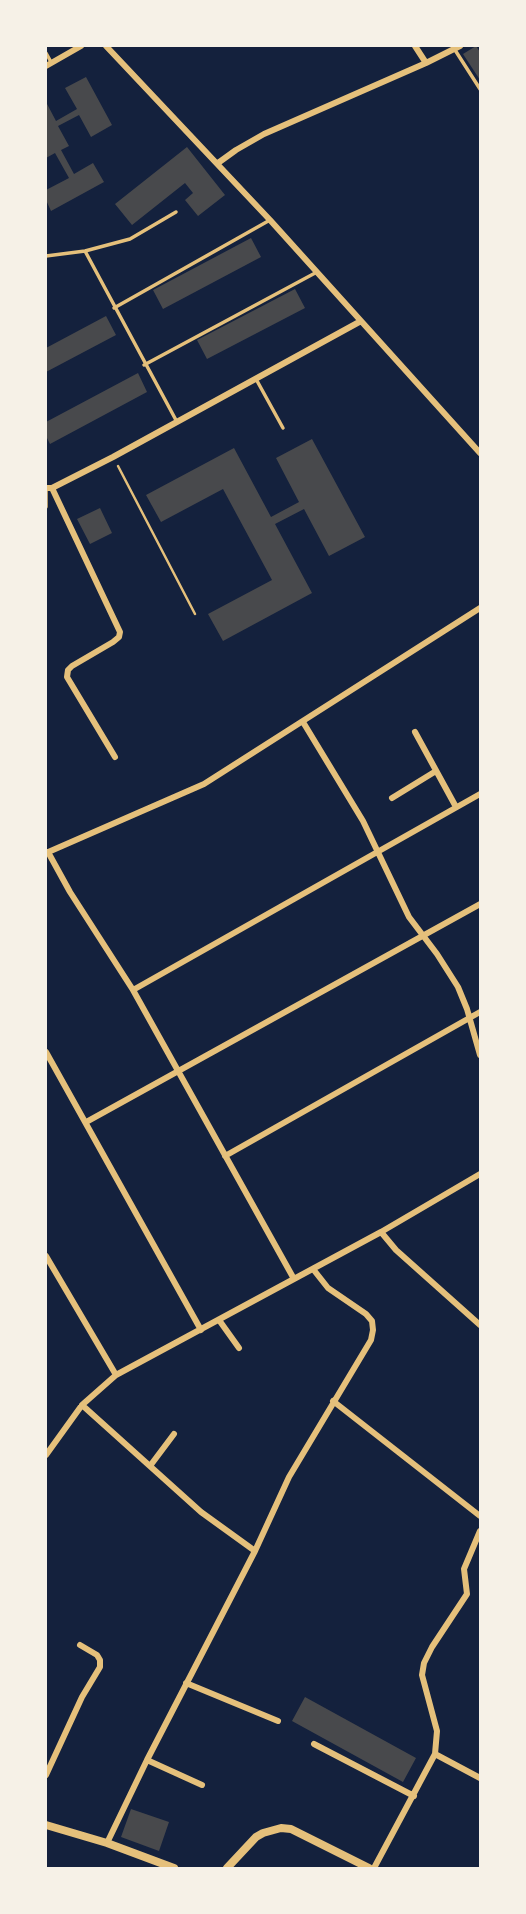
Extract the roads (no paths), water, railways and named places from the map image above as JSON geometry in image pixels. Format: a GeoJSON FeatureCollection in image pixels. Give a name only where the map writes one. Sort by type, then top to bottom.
{"type":"FeatureCollection","features":[{"type":"Feature","properties":{"kind":"street"},"geometry":{"type":"LineString","coordinates":[[48,64],[82,46]]}},
{"type":"Feature","properties":{"kind":"street"},"geometry":{"type":"LineString","coordinates":[[106,46],[218,163],[481,453]]}},
{"type":"Feature","properties":{"kind":"street"},"geometry":{"type":"LineString","coordinates":[[415,46],[426,63]]}},
{"type":"Feature","properties":{"kind":"street"},"geometry":{"type":"LineString","coordinates":[[218,163],[264,134],[458,47]]}},
{"type":"Feature","properties":{"kind":"street"},"geometry":{"type":"LineString","coordinates":[[114,757],[67,677],[72,666],[113,642],[120,632],[48,488],[113,457],[361,321]]}},
{"type":"Feature","properties":{"kind":"street"},"geometry":{"type":"LineString","coordinates":[[294,1279],[133,990],[69,892],[47,852],[204,784],[481,608]]}},
{"type":"Feature","properties":{"kind":"street"},"geometry":{"type":"LineString","coordinates":[[303,722],[363,821],[405,909],[458,987],[481,1055]]}},
{"type":"Feature","properties":{"kind":"street"},"geometry":{"type":"LineString","coordinates":[[415,732],[456,807]]}},
{"type":"Feature","properties":{"kind":"street"},"geometry":{"type":"LineString","coordinates":[[391,798],[436,771]]}},
{"type":"Feature","properties":{"kind":"street"},"geometry":{"type":"LineString","coordinates":[[133,990],[481,794]]}},
{"type":"Feature","properties":{"kind":"street"},"geometry":{"type":"LineString","coordinates":[[86,1122],[481,904]]}},
{"type":"Feature","properties":{"kind":"street"},"geometry":{"type":"LineString","coordinates":[[225,1156],[481,1012]]}},
{"type":"Feature","properties":{"kind":"street"},"geometry":{"type":"LineString","coordinates":[[46,1052],[201,1330]]}},
{"type":"Feature","properties":{"kind":"street"},"geometry":{"type":"LineString","coordinates":[[46,1454],[82,1405],[116,1375],[381,1232],[481,1174]]}},
{"type":"Feature","properties":{"kind":"street"},"geometry":{"type":"LineString","coordinates":[[381,1232],[396,1250],[481,1325]]}},
{"type":"Feature","properties":{"kind":"street"},"geometry":{"type":"LineString","coordinates":[[46,1256],[116,1375]]}},
{"type":"Feature","properties":{"kind":"street"},"geometry":{"type":"LineString","coordinates":[[107,1843],[146,1760],[255,1551],[289,1477],[370,1340],[372,1321],[328,1288],[313,1269]]}},
{"type":"Feature","properties":{"kind":"street"},"geometry":{"type":"LineString","coordinates":[[219,1320],[239,1348]]}},
{"type":"Feature","properties":{"kind":"street"},"geometry":{"type":"LineString","coordinates":[[333,1401],[481,1516]]}},
{"type":"Feature","properties":{"kind":"street"},"geometry":{"type":"LineString","coordinates":[[82,1405],[201,1512],[255,1551]]}},
{"type":"Feature","properties":{"kind":"street"},"geometry":{"type":"LineString","coordinates":[[150,1466],[174,1434]]}},
{"type":"Feature","properties":{"kind":"street"},"geometry":{"type":"LineString","coordinates":[[227,1868],[256,1837],[281,1828],[291,1829],[372,1868],[435,1754],[437,1731],[422,1675],[424,1663],[467,1594],[464,1569],[481,1531]]}},
{"type":"Feature","properties":{"kind":"street"},"geometry":{"type":"LineString","coordinates":[[46,1775],[82,1697],[100,1667],[97,1655],[80,1646]]}},
{"type":"Feature","properties":{"kind":"street"},"geometry":{"type":"LineString","coordinates":[[186,1683],[278,1721]]}},
{"type":"Feature","properties":{"kind":"street"},"geometry":{"type":"LineString","coordinates":[[314,1744],[414,1796]]}},
{"type":"Feature","properties":{"kind":"street"},"geometry":{"type":"LineString","coordinates":[[435,1754],[481,1778]]}},
{"type":"Feature","properties":{"kind":"street"},"geometry":{"type":"LineString","coordinates":[[146,1760],[202,1785]]}},
{"type":"Feature","properties":{"kind":"street"},"geometry":{"type":"LineString","coordinates":[[46,1825],[107,1843],[174,1868]]}},
{"type":"Feature","properties":{"kind":"lane"},"geometry":{"type":"LineString","coordinates":[[458,47],[481,89]]}},
{"type":"Feature","properties":{"kind":"lane"},"geometry":{"type":"LineString","coordinates":[[46,53],[48,64]]}},
{"type":"Feature","properties":{"kind":"lane"},"geometry":{"type":"LineString","coordinates":[[46,256],[85,251],[130,239],[176,212]]}},
{"type":"Feature","properties":{"kind":"lane"},"geometry":{"type":"LineString","coordinates":[[114,308],[270,220]]}},
{"type":"Feature","properties":{"kind":"lane"},"geometry":{"type":"LineString","coordinates":[[85,251],[177,422]]}},
{"type":"Feature","properties":{"kind":"lane"},"geometry":{"type":"LineString","coordinates":[[144,365],[317,272]]}},
{"type":"Feature","properties":{"kind":"lane"},"geometry":{"type":"LineString","coordinates":[[256,379],[283,428]]}},
{"type":"Feature","properties":{"kind":"lane"},"geometry":{"type":"LineString","coordinates":[[46,507],[48,488]]}}]}
